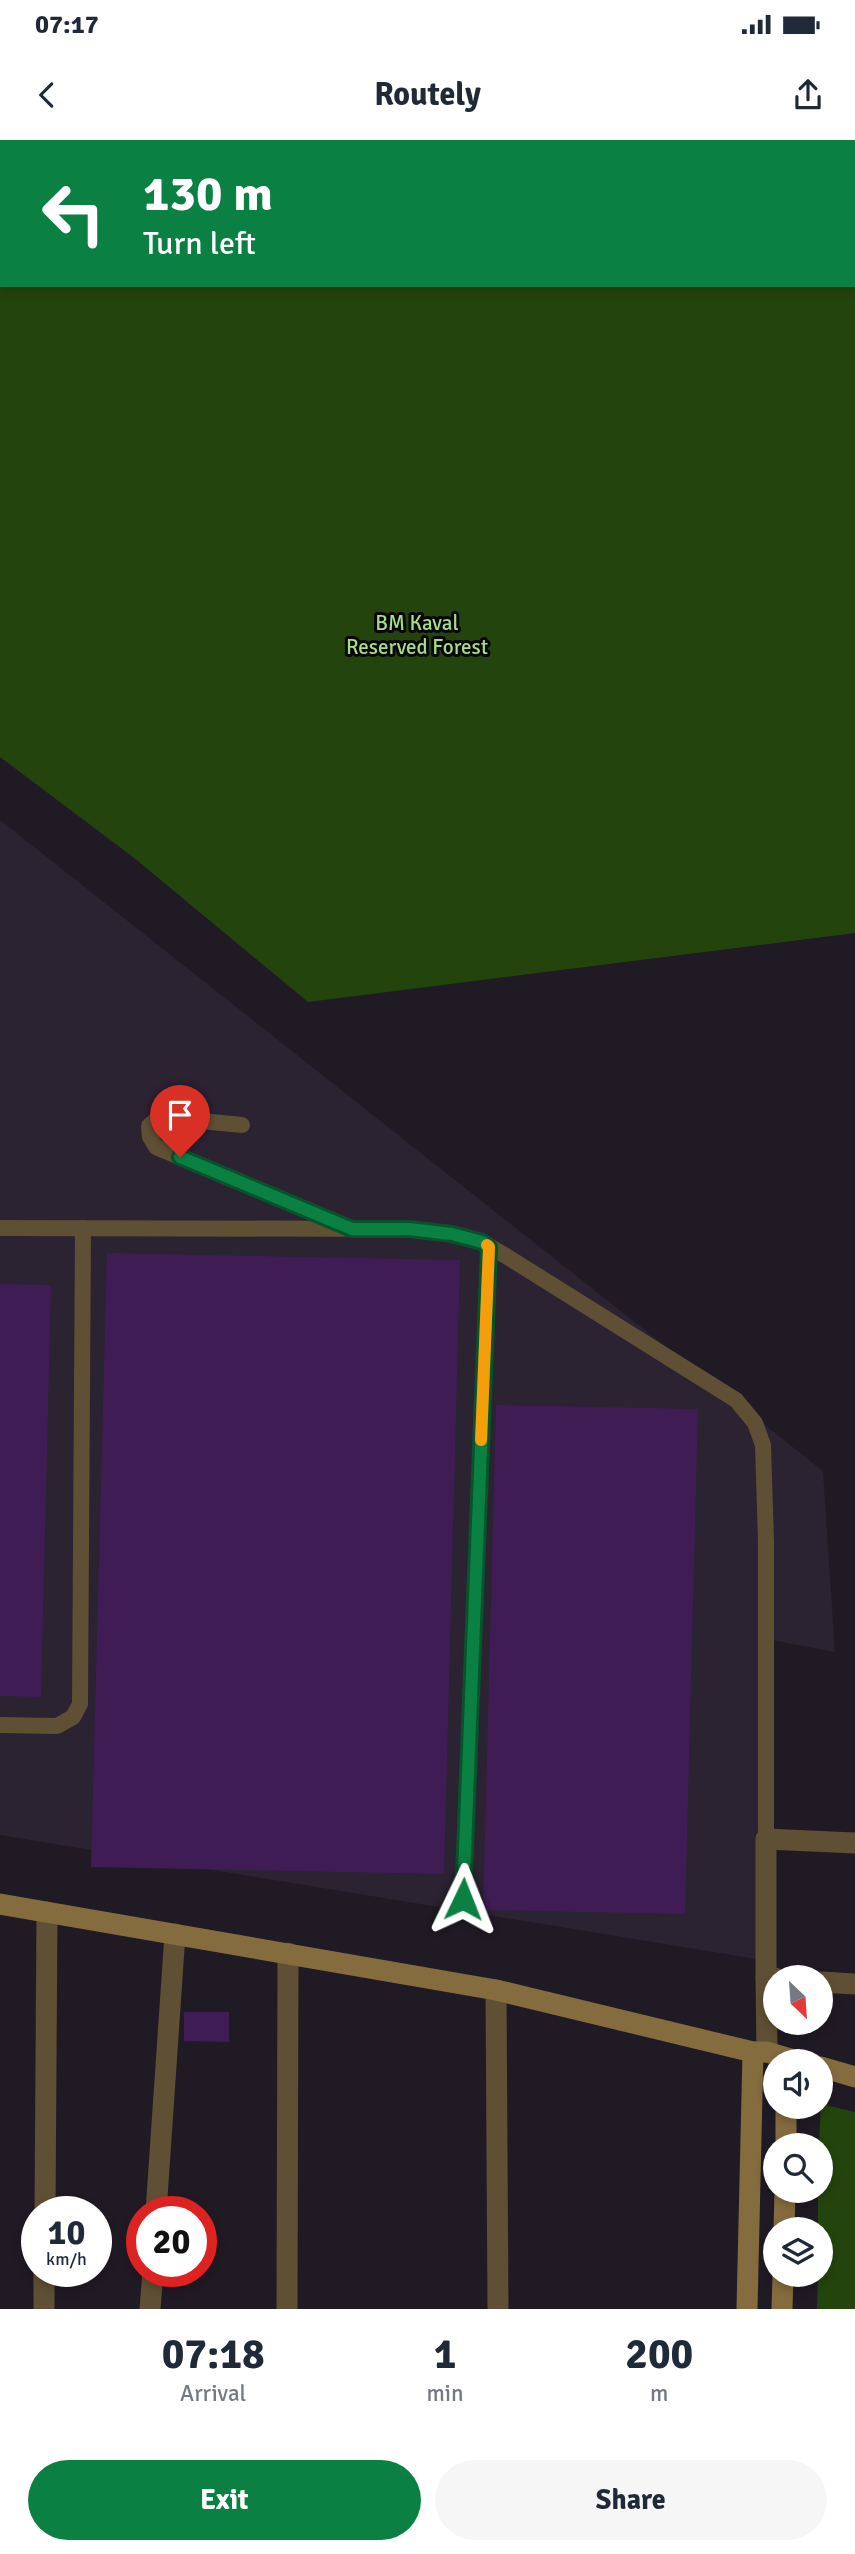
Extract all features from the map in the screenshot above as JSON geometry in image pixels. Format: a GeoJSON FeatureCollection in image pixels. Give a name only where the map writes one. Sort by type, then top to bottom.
{"type":"FeatureCollection","features":[{"type":"Feature","properties":{"kind":"street"},"geometry":{"type":"LineString","coordinates":[[771,1965],[766,1839],[855,1843]]}},
{"type":"Feature","properties":{"kind":"street"},"geometry":{"type":"LineString","coordinates":[[0,1904],[496,1990],[763,2053]]}},
{"type":"Feature","properties":{"kind":"street"},"geometry":{"type":"LineString","coordinates":[[44,2196],[47,1912]]}},
{"type":"Feature","properties":{"kind":"street"},"geometry":{"type":"LineString","coordinates":[[157,2196],[175,1934]]}},
{"type":"Feature","properties":{"kind":"street"},"geometry":{"type":"LineString","coordinates":[[287,2309],[288,1953]]}},
{"type":"Feature","properties":{"kind":"street"},"geometry":{"type":"LineString","coordinates":[[833,1983],[855,1984]]}},
{"type":"Feature","properties":{"kind":"street"},"geometry":{"type":"LineString","coordinates":[[496,1990],[498,2309]]}},
{"type":"Feature","properties":{"kind":"street"},"geometry":{"type":"LineString","coordinates":[[833,2071],[855,2077]]}},
{"type":"Feature","properties":{"kind":"street"},"geometry":{"type":"LineString","coordinates":[[747,2309],[771,2119]]}},
{"type":"Feature","properties":{"kind":"street"},"geometry":{"type":"LineString","coordinates":[[44,2287],[44,2309]]}},
{"type":"Feature","properties":{"kind":"street"},"geometry":{"type":"LineString","coordinates":[[152,2287],[150,2309],[156,2309]]}},
{"type":"Feature","properties":{"kind":"street"},"geometry":{"type":"LineString","coordinates":[[782,2309],[783,2287]]}},
{"type":"Feature","properties":{"kind":"lane"},"geometry":{"type":"LineString","coordinates":[[242,1125],[160,1117],[149,1126],[150,1138],[156,1147],[352,1229]]}},
{"type":"Feature","properties":{"kind":"lane"},"geometry":{"type":"LineString","coordinates":[[0,1228],[409,1229],[452,1234],[482,1242],[736,1400],[754,1423],[763,1446],[766,1542],[766,1839]]}},
{"type":"Feature","properties":{"kind":"lane"},"geometry":{"type":"LineString","coordinates":[[0,1725],[57,1726],[73,1717],[80,1704],[83,1228]]}},
{"type":"Feature","properties":{"kind":"lane"},"geometry":{"type":"LineString","coordinates":[[463,1899],[489,1247]]}},
{"type":"Feature","properties":{"kind":"shaded area"},"geometry":{"type":"Polygon","coordinates":[[[0,820],[823,1471],[835,1652],[766,1639],[756,1959],[0,1835],[0,820]]]}},
{"type":"Feature","properties":{"kind":"green space","name":"BM Kaval Reserved Forest"},"geometry":{"type":"Polygon","coordinates":[[[0,287],[855,287],[855,933],[308,1002],[133,857],[0,757],[0,287]]]}},
{"type":"Feature","properties":{"kind":"green space"},"geometry":{"type":"Polygon","coordinates":[[[833,2107],[855,2112],[855,2309],[817,2309],[818,2287],[833,2287],[833,2217],[818,2217],[818,2203],[833,2203],[833,2133],[820,2133],[820,2119],[833,2119],[833,2107]]]}},
{"type":"Feature","properties":{"kind":"building"},"geometry":{"type":"Polygon","coordinates":[[[107,1253],[460,1260],[444,1874],[91,1867],[107,1253]]]}},
{"type":"Feature","properties":{"kind":"building"},"geometry":{"type":"Polygon","coordinates":[[[0,1284],[51,1285],[41,1697],[0,1696],[0,1284]]]}},
{"type":"Feature","properties":{"kind":"building"},"geometry":{"type":"Polygon","coordinates":[[[496,1405],[698,1409],[685,1914],[483,1910],[496,1405]]]}},
{"type":"Feature","properties":{"kind":"building"},"geometry":{"type":"Polygon","coordinates":[[[184,2012],[229,2012],[229,2042],[184,2041],[184,2012]]]}},
{"type":"Feature","properties":{"kind":"slow traffic"},"geometry":{"type":"LineString","coordinates":[[481,1440],[487,1245]]}},
{"type":"Feature","properties":{"kind":"route"},"geometry":{"type":"LineString","coordinates":[[180,1157],[352,1229],[409,1229],[452,1234],[482,1242],[489,1247],[463,1899]]}}]}
